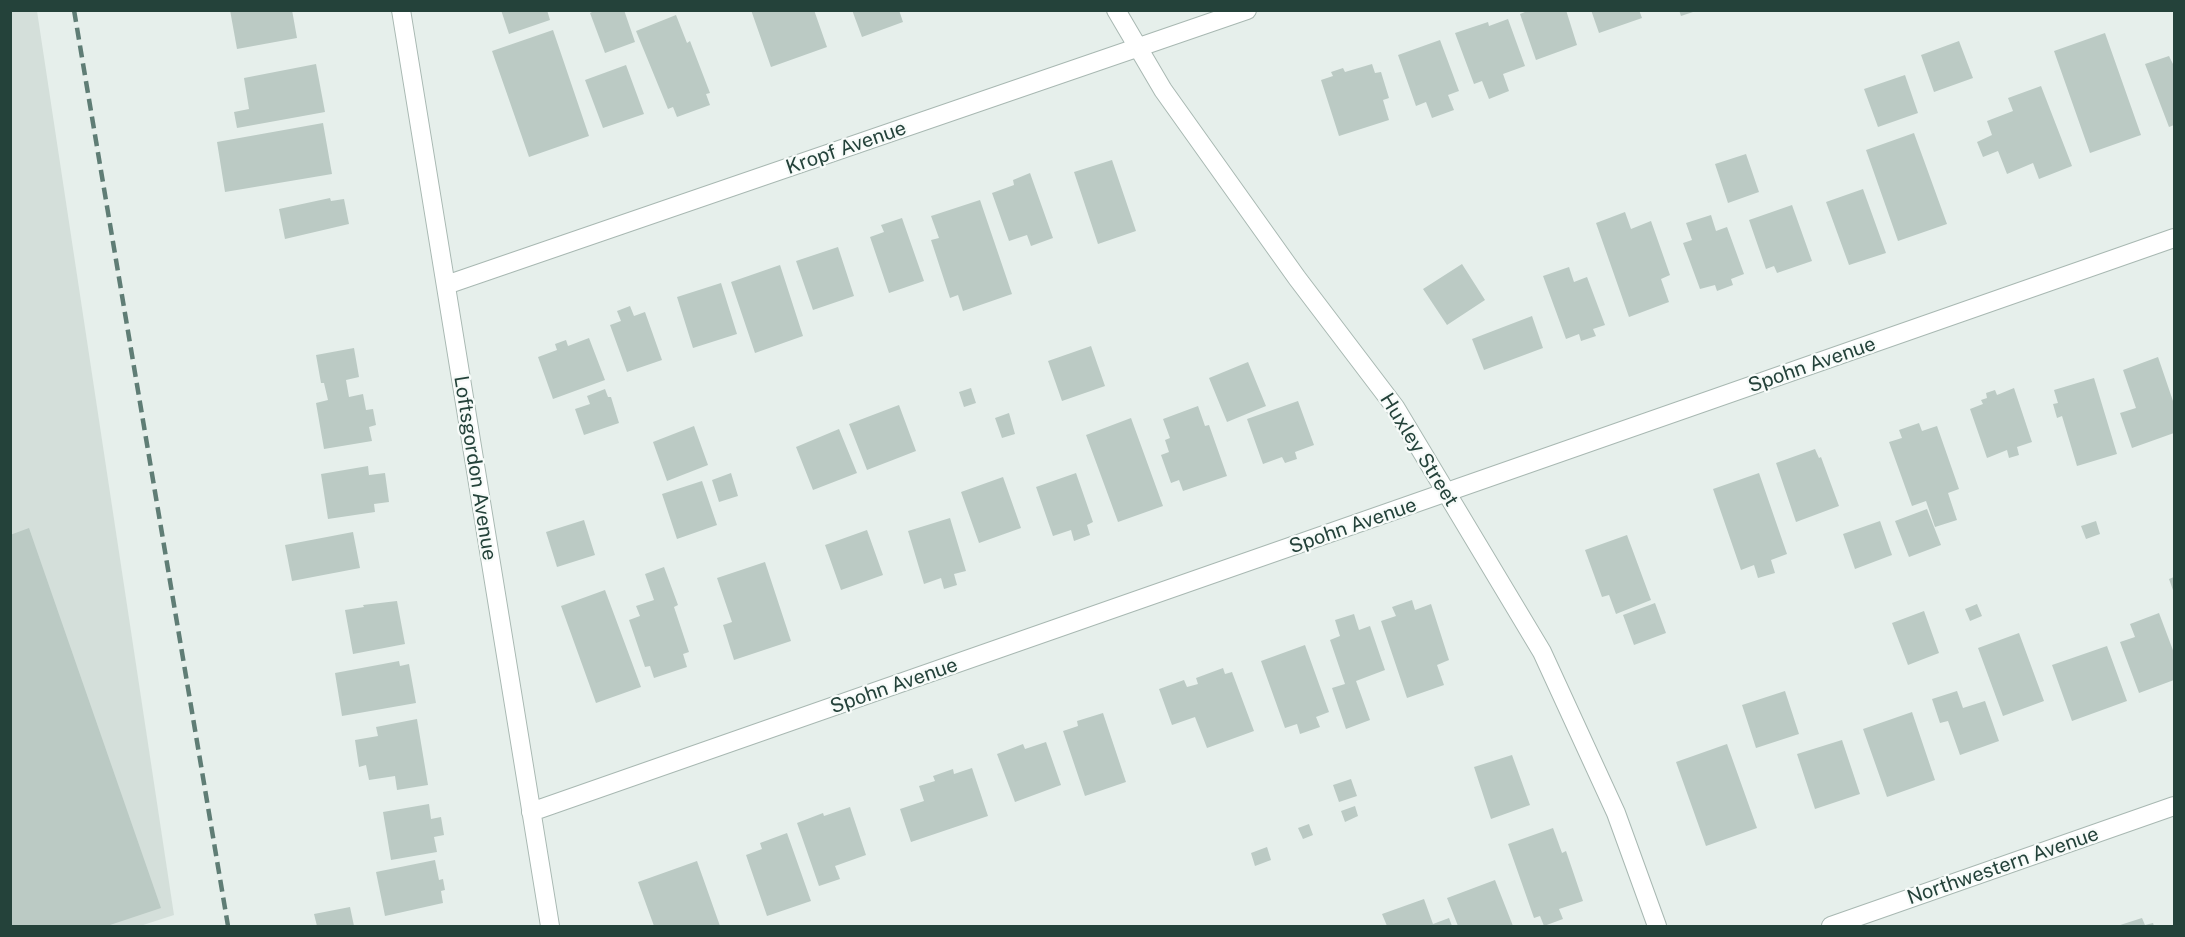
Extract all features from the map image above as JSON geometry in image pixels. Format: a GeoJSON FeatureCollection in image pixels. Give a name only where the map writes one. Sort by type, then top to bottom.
{"type":"FeatureCollection","features":[{"type":"Feature","properties":{"kind":"street","name":"Loftsgordon Avenue"},"geometry":{"type":"LineString","coordinates":[[401,10],[550,927]]}},
{"type":"Feature","properties":{"kind":"street","name":"Huxley Street"},"geometry":{"type":"LineString","coordinates":[[1116,10],[1163,90],[1290,269],[1395,407],[1542,652],[1616,813],[1657,927]]}},
{"type":"Feature","properties":{"kind":"street","name":"Kropf Avenue"},"geometry":{"type":"LineString","coordinates":[[446,285],[1247,10]]}},
{"type":"Feature","properties":{"kind":"street","name":"Spohn Avenue"},"geometry":{"type":"LineString","coordinates":[[531,813],[2175,238]]}},
{"type":"Feature","properties":{"kind":"street","name":"Northwestern Avenue"},"geometry":{"type":"LineString","coordinates":[[1831,927],[2175,806]]}},
{"type":"Feature","properties":{"kind":"shaded area"},"geometry":{"type":"Polygon","coordinates":[[[10,11],[37,11],[174,915],[140,926],[11,926],[10,11]]]}},
{"type":"Feature","properties":{"kind":"building"},"geometry":{"type":"Polygon","coordinates":[[[230,10],[292,10],[297,38],[237,49],[230,10]]]}},
{"type":"Feature","properties":{"kind":"building"},"geometry":{"type":"Polygon","coordinates":[[[501,10],[547,10],[550,20],[509,34],[501,10]]]}},
{"type":"Feature","properties":{"kind":"building"},"geometry":{"type":"Polygon","coordinates":[[[596,10],[624,10],[635,42],[605,53],[590,13],[596,10]]]}},
{"type":"Feature","properties":{"kind":"building"},"geometry":{"type":"Polygon","coordinates":[[[751,10],[814,10],[827,47],[771,67],[751,10]]]}},
{"type":"Feature","properties":{"kind":"building"},"geometry":{"type":"Polygon","coordinates":[[[852,10],[899,10],[903,22],[862,37],[852,10]]]}},
{"type":"Feature","properties":{"kind":"building"},"geometry":{"type":"Polygon","coordinates":[[[1530,10],[1566,10],[1577,45],[1536,60],[1520,14],[1530,10]]]}},
{"type":"Feature","properties":{"kind":"building"},"geometry":{"type":"Polygon","coordinates":[[[1591,10],[1639,10],[1642,18],[1599,33],[1591,10]]]}},
{"type":"Feature","properties":{"kind":"building"},"geometry":{"type":"Polygon","coordinates":[[[1679,10],[1696,10],[1696,11],[1681,16],[1679,10]]]}},
{"type":"Feature","properties":{"kind":"building"},"geometry":{"type":"Polygon","coordinates":[[[676,15],[687,43],[690,41],[710,93],[706,94],[710,105],[677,117],[673,107],[668,109],[636,31],[676,15]]]}},
{"type":"Feature","properties":{"kind":"building"},"geometry":{"type":"Polygon","coordinates":[[[1508,19],[1525,66],[1503,74],[1509,91],[1489,99],[1482,81],[1474,84],[1455,33],[1488,22],[1489,26],[1508,19]]]}},
{"type":"Feature","properties":{"kind":"building"},"geometry":{"type":"Polygon","coordinates":[[[553,30],[589,136],[529,157],[492,51],[553,30]]]}},
{"type":"Feature","properties":{"kind":"building"},"geometry":{"type":"Polygon","coordinates":[[[2105,33],[2141,135],[2090,153],[2054,51],[2105,33]]]}},
{"type":"Feature","properties":{"kind":"building"},"geometry":{"type":"Polygon","coordinates":[[[1440,40],[1459,91],[1448,95],[1454,110],[1432,118],[1426,102],[1416,106],[1398,55],[1440,40]]]}},
{"type":"Feature","properties":{"kind":"building"},"geometry":{"type":"Polygon","coordinates":[[[1959,41],[1973,78],[1934,92],[1921,55],[1959,41]]]}},
{"type":"Feature","properties":{"kind":"building"},"geometry":{"type":"Polygon","coordinates":[[[2169,56],[2174,66],[2174,125],[2169,127],[2145,64],[2169,56]]]}},
{"type":"Feature","properties":{"kind":"building"},"geometry":{"type":"Polygon","coordinates":[[[316,64],[325,112],[237,128],[234,112],[249,109],[244,78],[316,64]]]}},
{"type":"Feature","properties":{"kind":"building"},"geometry":{"type":"Polygon","coordinates":[[[1372,64],[1375,73],[1381,72],[1389,98],[1383,100],[1389,120],[1339,136],[1321,80],[1333,76],[1331,72],[1343,68],[1345,72],[1372,64]]]}},
{"type":"Feature","properties":{"kind":"building"},"geometry":{"type":"Polygon","coordinates":[[[626,65],[644,114],[603,128],[585,80],[626,65]]]}},
{"type":"Feature","properties":{"kind":"building"},"geometry":{"type":"Polygon","coordinates":[[[1905,75],[1918,113],[1878,127],[1864,89],[1905,75]]]}},
{"type":"Feature","properties":{"kind":"building"},"geometry":{"type":"Polygon","coordinates":[[[2041,86],[2072,166],[2039,179],[2033,163],[2007,174],[1998,151],[1983,157],[1977,142],[1992,135],[1987,121],[2013,111],[2008,98],[2041,86]]]}},
{"type":"Feature","properties":{"kind":"building"},"geometry":{"type":"Polygon","coordinates":[[[323,123],[332,174],[225,192],[217,142],[323,123]]]}},
{"type":"Feature","properties":{"kind":"building"},"geometry":{"type":"Polygon","coordinates":[[[1914,133],[1947,224],[1898,241],[1866,150],[1914,133]]]}},
{"type":"Feature","properties":{"kind":"building"},"geometry":{"type":"Polygon","coordinates":[[[1746,154],[1759,192],[1728,203],[1715,164],[1746,154]]]}},
{"type":"Feature","properties":{"kind":"building"},"geometry":{"type":"Polygon","coordinates":[[[1112,160],[1136,231],[1098,244],[1074,172],[1112,160]]]}},
{"type":"Feature","properties":{"kind":"building"},"geometry":{"type":"Polygon","coordinates":[[[1030,173],[1053,238],[1031,246],[1027,235],[1009,241],[992,193],[1014,185],[1013,180],[1030,173]]]}},
{"type":"Feature","properties":{"kind":"building"},"geometry":{"type":"Polygon","coordinates":[[[1863,189],[1886,253],[1849,265],[1826,202],[1863,189]]]}},
{"type":"Feature","properties":{"kind":"building"},"geometry":{"type":"Polygon","coordinates":[[[330,198],[331,201],[344,199],[349,224],[285,239],[279,209],[330,198]]]}},
{"type":"Feature","properties":{"kind":"building"},"geometry":{"type":"Polygon","coordinates":[[[980,200],[1012,294],[963,311],[958,295],[950,298],[931,240],[939,238],[931,216],[980,200]]]}},
{"type":"Feature","properties":{"kind":"building"},"geometry":{"type":"Polygon","coordinates":[[[1792,205],[1812,261],[1777,273],[1774,266],[1766,269],[1749,220],[1792,205]]]}},
{"type":"Feature","properties":{"kind":"building"},"geometry":{"type":"Polygon","coordinates":[[[1625,212],[1631,229],[1651,221],[1670,275],[1661,279],[1669,302],[1629,317],[1596,223],[1625,212]]]}},
{"type":"Feature","properties":{"kind":"building"},"geometry":{"type":"Polygon","coordinates":[[[1711,215],[1716,231],[1727,227],[1744,274],[1731,279],[1733,285],[1717,291],[1715,285],[1700,289],[1683,243],[1692,240],[1686,223],[1711,215]]]}},
{"type":"Feature","properties":{"kind":"building"},"geometry":{"type":"Polygon","coordinates":[[[902,218],[924,281],[889,293],[870,237],[884,232],[881,225],[902,218]]]}},
{"type":"Feature","properties":{"kind":"building"},"geometry":{"type":"Polygon","coordinates":[[[838,247],[854,296],[813,310],[796,261],[838,247]]]}},
{"type":"Feature","properties":{"kind":"building"},"geometry":{"type":"Polygon","coordinates":[[[1462,264],[1485,300],[1447,325],[1423,289],[1462,264]]]}},
{"type":"Feature","properties":{"kind":"building"},"geometry":{"type":"Polygon","coordinates":[[[780,265],[803,336],[755,353],[731,282],[780,265]]]}},
{"type":"Feature","properties":{"kind":"building"},"geometry":{"type":"Polygon","coordinates":[[[1569,267],[1574,282],[1587,277],[1605,325],[1593,329],[1596,336],[1581,341],[1579,334],[1566,339],[1543,276],[1569,267]]]}},
{"type":"Feature","properties":{"kind":"building"},"geometry":{"type":"Polygon","coordinates":[[[721,283],[737,334],[693,348],[677,297],[721,283]]]}},
{"type":"Feature","properties":{"kind":"building"},"geometry":{"type":"Polygon","coordinates":[[[630,306],[634,316],[645,312],[662,360],[627,372],[610,325],[621,321],[617,311],[630,306]]]}},
{"type":"Feature","properties":{"kind":"building"},"geometry":{"type":"Polygon","coordinates":[[[1532,316],[1543,348],[1484,370],[1472,339],[1532,316]]]}},
{"type":"Feature","properties":{"kind":"building"},"geometry":{"type":"Polygon","coordinates":[[[589,338],[605,380],[553,399],[538,357],[557,350],[555,344],[566,340],[568,346],[589,338]]]}},
{"type":"Feature","properties":{"kind":"building"},"geometry":{"type":"Polygon","coordinates":[[[1091,346],[1105,386],[1062,401],[1048,361],[1091,346]]]}},
{"type":"Feature","properties":{"kind":"building"},"geometry":{"type":"Polygon","coordinates":[[[354,348],[359,377],[346,380],[349,397],[363,394],[366,410],[373,409],[376,425],[369,427],[372,441],[324,449],[316,403],[328,400],[324,383],[321,383],[316,355],[354,348]]]}},
{"type":"Feature","properties":{"kind":"building"},"geometry":{"type":"Polygon","coordinates":[[[2158,357],[2174,404],[2174,433],[2132,448],[2120,413],[2136,408],[2123,370],[2158,357]]]}},
{"type":"Feature","properties":{"kind":"building"},"geometry":{"type":"Polygon","coordinates":[[[1248,362],[1266,406],[1227,422],[1209,378],[1248,362]]]}},
{"type":"Feature","properties":{"kind":"building"},"geometry":{"type":"Polygon","coordinates":[[[2094,378],[2117,454],[2077,466],[2062,416],[2057,418],[2053,404],[2058,403],[2054,390],[2094,378]]]}},
{"type":"Feature","properties":{"kind":"building"},"geometry":{"type":"Polygon","coordinates":[[[971,388],[976,403],[964,407],[959,392],[971,388]]]}},
{"type":"Feature","properties":{"kind":"building"},"geometry":{"type":"Polygon","coordinates":[[[2014,388],[2032,442],[2017,447],[2019,455],[2009,458],[2007,450],[1987,458],[1970,409],[1983,404],[1981,400],[1987,398],[1986,393],[1995,390],[1997,395],[2014,388]]]}},
{"type":"Feature","properties":{"kind":"building"},"geometry":{"type":"Polygon","coordinates":[[[605,389],[608,397],[611,397],[619,423],[584,435],[575,409],[590,404],[587,396],[605,389]]]}},
{"type":"Feature","properties":{"kind":"building"},"geometry":{"type":"Polygon","coordinates":[[[1298,401],[1314,445],[1295,452],[1297,459],[1285,463],[1282,457],[1263,464],[1247,419],[1298,401]]]}},
{"type":"Feature","properties":{"kind":"building"},"geometry":{"type":"Polygon","coordinates":[[[899,405],[916,451],[867,470],[849,424],[899,405]]]}},
{"type":"Feature","properties":{"kind":"building"},"geometry":{"type":"Polygon","coordinates":[[[1198,406],[1205,426],[1209,425],[1227,476],[1183,491],[1179,480],[1171,483],[1161,455],[1169,452],[1165,440],[1170,438],[1163,419],[1198,406]]]}},
{"type":"Feature","properties":{"kind":"building"},"geometry":{"type":"Polygon","coordinates":[[[1009,413],[1015,434],[1002,438],[995,418],[1009,413]]]}},
{"type":"Feature","properties":{"kind":"building"},"geometry":{"type":"Polygon","coordinates":[[[1131,418],[1163,506],[1118,522],[1086,435],[1131,418]]]}},
{"type":"Feature","properties":{"kind":"building"},"geometry":{"type":"Polygon","coordinates":[[[1919,423],[1922,431],[1937,426],[1959,489],[1948,493],[1957,520],[1935,527],[1926,501],[1912,506],[1889,442],[1902,438],[1899,430],[1919,423]]]}},
{"type":"Feature","properties":{"kind":"building"},"geometry":{"type":"Polygon","coordinates":[[[694,426],[708,465],[667,481],[653,442],[694,426]]]}},
{"type":"Feature","properties":{"kind":"building"},"geometry":{"type":"Polygon","coordinates":[[[839,429],[857,473],[813,490],[796,447],[839,429]]]}},
{"type":"Feature","properties":{"kind":"building"},"geometry":{"type":"Polygon","coordinates":[[[1815,449],[1819,458],[1821,457],[1839,506],[1796,522],[1776,463],[1815,449]]]}},
{"type":"Feature","properties":{"kind":"building"},"geometry":{"type":"Polygon","coordinates":[[[368,466],[369,475],[385,473],[389,502],[374,504],[375,512],[328,519],[321,474],[368,466]]]}},
{"type":"Feature","properties":{"kind":"building"},"geometry":{"type":"Polygon","coordinates":[[[731,473],[738,496],[719,502],[712,480],[731,473]]]}},
{"type":"Feature","properties":{"kind":"building"},"geometry":{"type":"Polygon","coordinates":[[[1076,473],[1093,522],[1087,525],[1090,535],[1074,541],[1071,530],[1053,536],[1036,487],[1076,473]]]}},
{"type":"Feature","properties":{"kind":"building"},"geometry":{"type":"Polygon","coordinates":[[[1759,473],[1787,554],[1771,560],[1775,573],[1758,578],[1754,565],[1741,570],[1713,489],[1759,473]]]}},
{"type":"Feature","properties":{"kind":"building"},"geometry":{"type":"Polygon","coordinates":[[[1003,477],[1021,528],[979,543],[961,492],[1003,477]]]}},
{"type":"Feature","properties":{"kind":"building"},"geometry":{"type":"Polygon","coordinates":[[[702,481],[717,525],[677,539],[662,494],[702,481]]]}},
{"type":"Feature","properties":{"kind":"building"},"geometry":{"type":"Polygon","coordinates":[[[1927,509],[1941,545],[1909,557],[1895,521],[1927,509]]]}},
{"type":"Feature","properties":{"kind":"building"},"geometry":{"type":"Polygon","coordinates":[[[950,518],[966,571],[954,574],[957,585],[944,589],[941,578],[924,584],[908,531],[950,518]]]}},
{"type":"Feature","properties":{"kind":"building"},"geometry":{"type":"Polygon","coordinates":[[[584,520],[595,555],[557,567],[546,532],[584,520]]]}},
{"type":"Feature","properties":{"kind":"building"},"geometry":{"type":"Polygon","coordinates":[[[1880,521],[1892,555],[1855,569],[1843,534],[1880,521]]]}},
{"type":"Feature","properties":{"kind":"building"},"geometry":{"type":"Polygon","coordinates":[[[2096,521],[2100,534],[2086,539],[2081,526],[2096,521]]]}},
{"type":"Feature","properties":{"kind":"building"},"geometry":{"type":"Polygon","coordinates":[[[29,528],[161,908],[107,926],[10,926],[10,535],[29,528]]]}},
{"type":"Feature","properties":{"kind":"building"},"geometry":{"type":"Polygon","coordinates":[[[867,530],[883,575],[841,590],[825,545],[867,530]]]}},
{"type":"Feature","properties":{"kind":"building"},"geometry":{"type":"Polygon","coordinates":[[[353,532],[360,568],[292,581],[285,545],[353,532]]]}},
{"type":"Feature","properties":{"kind":"building"},"geometry":{"type":"Polygon","coordinates":[[[1627,535],[1651,600],[1616,614],[1609,595],[1602,597],[1585,550],[1627,535]]]}},
{"type":"Feature","properties":{"kind":"building"},"geometry":{"type":"Polygon","coordinates":[[[765,562],[791,641],[734,660],[723,625],[732,622],[717,578],[765,562]]]}},
{"type":"Feature","properties":{"kind":"building"},"geometry":{"type":"Polygon","coordinates":[[[664,567],[678,605],[674,607],[689,652],[683,654],[687,667],[654,678],[650,666],[645,667],[629,620],[640,616],[636,606],[654,600],[645,574],[664,567]]]}},
{"type":"Feature","properties":{"kind":"building"},"geometry":{"type":"Polygon","coordinates":[[[2174,577],[2174,593],[2169,579],[2174,577]]]}},
{"type":"Feature","properties":{"kind":"building"},"geometry":{"type":"Polygon","coordinates":[[[605,590],[641,687],[596,703],[561,606],[605,590]]]}},
{"type":"Feature","properties":{"kind":"building"},"geometry":{"type":"Polygon","coordinates":[[[1412,600],[1415,610],[1431,604],[1449,660],[1437,665],[1444,685],[1407,698],[1381,621],[1396,616],[1392,607],[1412,600]]]}},
{"type":"Feature","properties":{"kind":"building"},"geometry":{"type":"Polygon","coordinates":[[[397,601],[405,644],[353,654],[345,610],[364,607],[363,605],[397,601]]]}},
{"type":"Feature","properties":{"kind":"building"},"geometry":{"type":"Polygon","coordinates":[[[1655,603],[1666,633],[1634,645],[1623,615],[1655,603]]]}},
{"type":"Feature","properties":{"kind":"building"},"geometry":{"type":"Polygon","coordinates":[[[1977,604],[1982,616],[1970,621],[1965,609],[1977,604]]]}},
{"type":"Feature","properties":{"kind":"building"},"geometry":{"type":"Polygon","coordinates":[[[1924,611],[1939,653],[1908,665],[1892,623],[1924,611]]]}},
{"type":"Feature","properties":{"kind":"building"},"geometry":{"type":"Polygon","coordinates":[[[2159,613],[2174,653],[2174,680],[2139,693],[2120,642],[2135,637],[2130,624],[2159,613]]]}},
{"type":"Feature","properties":{"kind":"building"},"geometry":{"type":"Polygon","coordinates":[[[1354,614],[1359,630],[1370,626],[1385,670],[1356,681],[1370,720],[1346,729],[1332,688],[1345,684],[1330,640],[1340,636],[1335,620],[1354,614]]]}},
{"type":"Feature","properties":{"kind":"building"},"geometry":{"type":"Polygon","coordinates":[[[2019,633],[2044,701],[2003,716],[1978,648],[2019,633]]]}},
{"type":"Feature","properties":{"kind":"building"},"geometry":{"type":"Polygon","coordinates":[[[1305,645],[1329,712],[1316,717],[1320,727],[1300,734],[1297,724],[1285,728],[1261,661],[1305,645]]]}},
{"type":"Feature","properties":{"kind":"building"},"geometry":{"type":"Polygon","coordinates":[[[2107,646],[2127,701],[2072,721],[2052,665],[2107,646]]]}},
{"type":"Feature","properties":{"kind":"building"},"geometry":{"type":"Polygon","coordinates":[[[399,661],[400,666],[409,664],[416,703],[342,716],[335,673],[399,661]]]}},
{"type":"Feature","properties":{"kind":"building"},"geometry":{"type":"Polygon","coordinates":[[[1223,668],[1225,674],[1232,672],[1254,731],[1207,748],[1195,717],[1172,725],[1159,689],[1184,680],[1187,687],[1198,684],[1196,678],[1223,668]]]}},
{"type":"Feature","properties":{"kind":"building"},"geometry":{"type":"Polygon","coordinates":[[[1785,691],[1799,734],[1756,748],[1742,705],[1785,691]]]}},
{"type":"Feature","properties":{"kind":"building"},"geometry":{"type":"Polygon","coordinates":[[[1957,691],[1963,708],[1985,701],[1999,741],[1960,755],[1948,721],[1940,723],[1932,699],[1957,691]]]}},
{"type":"Feature","properties":{"kind":"building"},"geometry":{"type":"Polygon","coordinates":[[[1912,712],[1935,780],[1887,797],[1863,729],[1912,712]]]}},
{"type":"Feature","properties":{"kind":"building"},"geometry":{"type":"Polygon","coordinates":[[[1103,713],[1126,782],[1085,796],[1063,731],[1078,726],[1077,721],[1103,713]]]}},
{"type":"Feature","properties":{"kind":"building"},"geometry":{"type":"Polygon","coordinates":[[[417,719],[428,785],[397,790],[395,776],[369,780],[366,765],[359,767],[355,740],[378,736],[376,727],[417,719]]]}},
{"type":"Feature","properties":{"kind":"building"},"geometry":{"type":"Polygon","coordinates":[[[1842,740],[1860,794],[1815,809],[1797,754],[1842,740]]]}},
{"type":"Feature","properties":{"kind":"building"},"geometry":{"type":"Polygon","coordinates":[[[1046,742],[1061,785],[1015,802],[997,754],[1023,744],[1025,749],[1046,742]]]}},
{"type":"Feature","properties":{"kind":"building"},"geometry":{"type":"Polygon","coordinates":[[[1727,744],[1757,828],[1706,846],[1676,762],[1727,744]]]}},
{"type":"Feature","properties":{"kind":"building"},"geometry":{"type":"Polygon","coordinates":[[[1512,755],[1530,805],[1491,819],[1474,767],[1512,755]]]}},
{"type":"Feature","properties":{"kind":"building"},"geometry":{"type":"Polygon","coordinates":[[[972,768],[988,816],[911,842],[900,809],[924,801],[919,786],[935,781],[933,776],[953,769],[954,774],[972,768]]]}},
{"type":"Feature","properties":{"kind":"building"},"geometry":{"type":"Polygon","coordinates":[[[1351,779],[1357,796],[1339,802],[1333,785],[1351,779]]]}},
{"type":"Feature","properties":{"kind":"building"},"geometry":{"type":"Polygon","coordinates":[[[429,804],[431,819],[441,817],[444,835],[434,837],[437,852],[391,860],[383,812],[429,804]]]}},
{"type":"Feature","properties":{"kind":"building"},"geometry":{"type":"Polygon","coordinates":[[[1355,806],[1358,816],[1345,822],[1341,811],[1355,806]]]}},
{"type":"Feature","properties":{"kind":"building"},"geometry":{"type":"Polygon","coordinates":[[[850,807],[866,855],[835,866],[840,879],[819,886],[797,823],[823,813],[824,816],[850,807]]]}},
{"type":"Feature","properties":{"kind":"building"},"geometry":{"type":"Polygon","coordinates":[[[1309,824],[1313,835],[1303,839],[1298,828],[1309,824]]]}},
{"type":"Feature","properties":{"kind":"building"},"geometry":{"type":"Polygon","coordinates":[[[1553,828],[1562,853],[1566,851],[1583,901],[1559,909],[1563,919],[1544,926],[1540,916],[1534,918],[1508,844],[1553,828]]]}},
{"type":"Feature","properties":{"kind":"building"},"geometry":{"type":"Polygon","coordinates":[[[787,833],[811,901],[767,916],[746,855],[762,849],[760,843],[787,833]]]}},
{"type":"Feature","properties":{"kind":"building"},"geometry":{"type":"Polygon","coordinates":[[[1267,847],[1271,860],[1255,866],[1251,853],[1267,847]]]}},
{"type":"Feature","properties":{"kind":"building"},"geometry":{"type":"Polygon","coordinates":[[[435,860],[439,880],[443,879],[445,890],[441,891],[443,903],[385,916],[376,872],[435,860]]]}},
{"type":"Feature","properties":{"kind":"building"},"geometry":{"type":"Polygon","coordinates":[[[697,861],[720,926],[654,926],[638,882],[697,861]]]}},
{"type":"Feature","properties":{"kind":"building"},"geometry":{"type":"Polygon","coordinates":[[[1495,880],[1513,926],[1458,926],[1447,898],[1495,880]]]}},
{"type":"Feature","properties":{"kind":"building"},"geometry":{"type":"Polygon","coordinates":[[[1424,899],[1433,924],[1449,918],[1452,926],[1387,926],[1382,914],[1424,899]]]}},
{"type":"Feature","properties":{"kind":"building"},"geometry":{"type":"Polygon","coordinates":[[[350,907],[354,926],[317,926],[314,914],[350,907]]]}},
{"type":"Feature","properties":{"kind":"building"},"geometry":{"type":"Polygon","coordinates":[[[2142,918],[2145,925],[2153,923],[2154,926],[2117,926],[2142,918]]]}},
{"type":"Feature","properties":{"kind":"railway"},"geometry":{"type":"LineString","coordinates":[[74,10],[228,926]]}}]}
